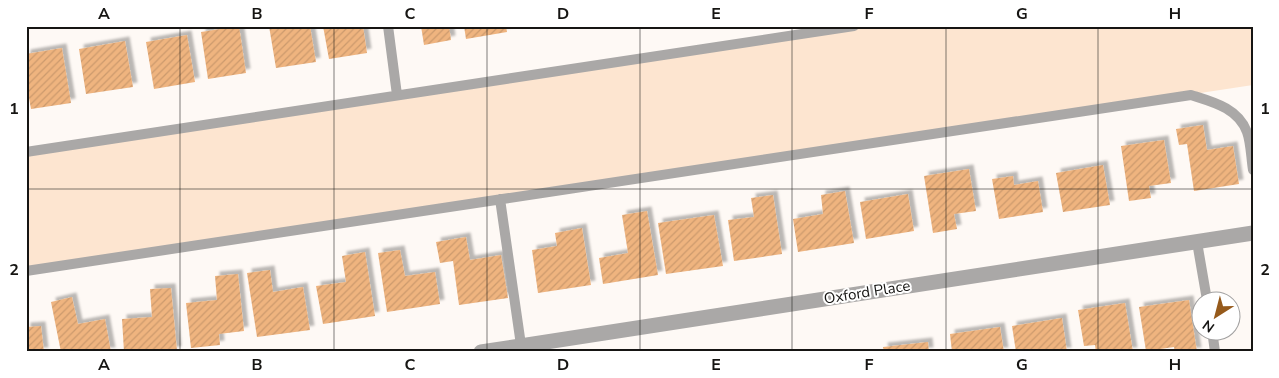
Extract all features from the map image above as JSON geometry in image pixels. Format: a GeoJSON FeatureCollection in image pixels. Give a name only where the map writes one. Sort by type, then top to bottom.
{"type":"FeatureCollection","features":[{"type":"Feature","properties":{"kind":"street","name":"Oxford Place"},"geometry":{"type":"LineString","coordinates":[[481,352],[1253,233]]}},
{"type":"Feature","properties":{"kind":"lane"},"geometry":{"type":"LineString","coordinates":[[388,26],[397,95]]}},
{"type":"Feature","properties":{"kind":"lane"},"geometry":{"type":"LineString","coordinates":[[26,152],[854,26]]}},
{"type":"Feature","properties":{"kind":"lane"},"geometry":{"type":"LineString","coordinates":[[26,271],[1191,95],[1215,102],[1235,113],[1247,132],[1253,170]]}},
{"type":"Feature","properties":{"kind":"lane"},"geometry":{"type":"LineString","coordinates":[[500,199],[521,345]]}},
{"type":"Feature","properties":{"kind":"lane"},"geometry":{"type":"LineString","coordinates":[[1197,242],[1205,290]]}},
{"type":"Feature","properties":{"kind":"shaded area"},"geometry":{"type":"Polygon","coordinates":[[[854,26],[1253,26],[1253,85],[26,271],[26,152],[854,26]]]}},
{"type":"Feature","properties":{"kind":"building"},"geometry":{"type":"Polygon","coordinates":[[[239,26],[246,73],[208,79],[201,32],[239,26]]]}},
{"type":"Feature","properties":{"kind":"building"},"geometry":{"type":"Polygon","coordinates":[[[269,26],[310,26],[316,62],[276,68],[269,26]]]}},
{"type":"Feature","properties":{"kind":"building"},"geometry":{"type":"Polygon","coordinates":[[[323,26],[363,26],[367,53],[329,59],[323,26]]]}},
{"type":"Feature","properties":{"kind":"building"},"geometry":{"type":"Polygon","coordinates":[[[421,26],[449,26],[451,40],[424,45],[421,26]]]}},
{"type":"Feature","properties":{"kind":"building"},"geometry":{"type":"Polygon","coordinates":[[[464,26],[506,26],[507,32],[466,39],[464,26]]]}},
{"type":"Feature","properties":{"kind":"building"},"geometry":{"type":"Polygon","coordinates":[[[187,35],[195,82],[154,89],[146,42],[187,35]]]}},
{"type":"Feature","properties":{"kind":"building"},"geometry":{"type":"Polygon","coordinates":[[[125,41],[133,87],[86,94],[79,49],[125,41]]]}},
{"type":"Feature","properties":{"kind":"building"},"geometry":{"type":"Polygon","coordinates":[[[62,48],[71,103],[31,109],[26,81],[26,54],[62,48]]]}},
{"type":"Feature","properties":{"kind":"building"},"geometry":{"type":"Polygon","coordinates":[[[1203,125],[1207,150],[1233,146],[1239,184],[1194,191],[1187,144],[1179,145],[1176,129],[1203,125]]]}},
{"type":"Feature","properties":{"kind":"building"},"geometry":{"type":"Polygon","coordinates":[[[1164,140],[1171,183],[1149,186],[1151,198],[1129,201],[1121,146],[1164,140]]]}},
{"type":"Feature","properties":{"kind":"building"},"geometry":{"type":"Polygon","coordinates":[[[1103,165],[1110,205],[1063,212],[1056,173],[1103,165]]]}},
{"type":"Feature","properties":{"kind":"building"},"geometry":{"type":"Polygon","coordinates":[[[969,169],[976,211],[954,214],[957,229],[933,233],[924,176],[969,169]]]}},
{"type":"Feature","properties":{"kind":"building"},"geometry":{"type":"Polygon","coordinates":[[[1013,176],[1014,185],[1038,181],[1043,212],[999,219],[992,179],[1013,176]]]}},
{"type":"Feature","properties":{"kind":"building"},"geometry":{"type":"Polygon","coordinates":[[[845,191],[854,243],[798,252],[793,219],[823,214],[821,195],[845,191]]]}},
{"type":"Feature","properties":{"kind":"building"},"geometry":{"type":"Polygon","coordinates":[[[908,194],[914,231],[866,239],[860,202],[908,194]]]}},
{"type":"Feature","properties":{"kind":"building"},"geometry":{"type":"Polygon","coordinates":[[[773,195],[782,254],[734,261],[728,220],[754,217],[751,198],[773,195]]]}},
{"type":"Feature","properties":{"kind":"building"},"geometry":{"type":"Polygon","coordinates":[[[647,211],[658,275],[603,284],[599,258],[628,253],[622,215],[647,211]]]}},
{"type":"Feature","properties":{"kind":"building"},"geometry":{"type":"Polygon","coordinates":[[[714,215],[723,266],[666,274],[658,223],[714,215]]]}},
{"type":"Feature","properties":{"kind":"building"},"geometry":{"type":"Polygon","coordinates":[[[582,228],[591,285],[538,293],[532,250],[557,246],[555,233],[582,228]]]}},
{"type":"Feature","properties":{"kind":"building"},"geometry":{"type":"Polygon","coordinates":[[[466,237],[470,260],[501,255],[508,298],[459,305],[453,261],[440,263],[436,242],[466,237]]]}},
{"type":"Feature","properties":{"kind":"building"},"geometry":{"type":"Polygon","coordinates":[[[400,250],[405,276],[435,272],[440,304],[387,312],[378,253],[400,250]]]}},
{"type":"Feature","properties":{"kind":"building"},"geometry":{"type":"Polygon","coordinates":[[[365,252],[375,316],[323,324],[316,286],[346,282],[342,256],[365,252]]]}},
{"type":"Feature","properties":{"kind":"building"},"geometry":{"type":"Polygon","coordinates":[[[270,270],[273,292],[303,287],[310,330],[257,337],[247,273],[270,270]]]}},
{"type":"Feature","properties":{"kind":"building"},"geometry":{"type":"Polygon","coordinates":[[[238,274],[244,331],[219,334],[220,345],[191,348],[186,303],[217,300],[215,276],[238,274]]]}},
{"type":"Feature","properties":{"kind":"building"},"geometry":{"type":"Polygon","coordinates":[[[171,288],[177,351],[124,352],[122,319],[152,317],[150,289],[171,288]]]}},
{"type":"Feature","properties":{"kind":"building"},"geometry":{"type":"Polygon","coordinates":[[[72,297],[78,324],[105,319],[111,352],[61,352],[51,302],[72,297]]]}},
{"type":"Feature","properties":{"kind":"building"},"geometry":{"type":"Polygon","coordinates":[[[1189,300],[1192,320],[1192,340],[1195,340],[1197,352],[1175,352],[1174,347],[1146,351],[1139,307],[1189,300]]]}},
{"type":"Feature","properties":{"kind":"building"},"geometry":{"type":"Polygon","coordinates":[[[1125,303],[1133,352],[1096,352],[1095,345],[1084,346],[1078,310],[1125,303]]]}},
{"type":"Feature","properties":{"kind":"building"},"geometry":{"type":"Polygon","coordinates":[[[1062,318],[1067,352],[1016,352],[1012,326],[1062,318]]]}},
{"type":"Feature","properties":{"kind":"building"},"geometry":{"type":"Polygon","coordinates":[[[41,326],[44,352],[26,352],[26,327],[41,326]]]}},
{"type":"Feature","properties":{"kind":"building"},"geometry":{"type":"Polygon","coordinates":[[[1000,327],[1004,352],[952,352],[950,334],[1000,327]]]}},
{"type":"Feature","properties":{"kind":"building"},"geometry":{"type":"Polygon","coordinates":[[[928,342],[929,352],[884,352],[883,347],[928,342]]]}}]}
